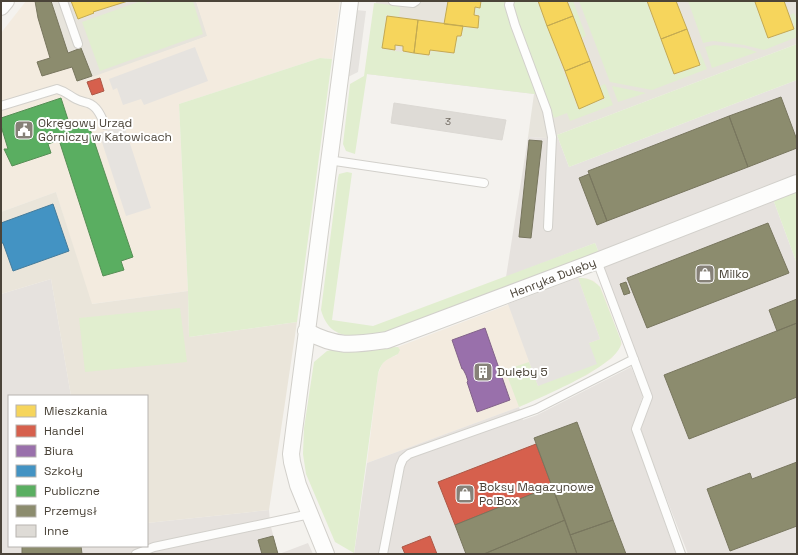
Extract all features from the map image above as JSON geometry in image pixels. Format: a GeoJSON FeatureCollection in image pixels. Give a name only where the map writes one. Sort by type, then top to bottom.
{"type":"FeatureCollection","features":[{"type":"Feature","properties":{"kind":"street"},"geometry":{"type":"LineString","coordinates":[[1,7],[6,1]]}},
{"type":"Feature","properties":{"kind":"street"},"geometry":{"type":"LineString","coordinates":[[326,554],[298,485],[292,462],[292,454],[306,331],[350,1]]}},
{"type":"Feature","properties":{"kind":"street","name":"Henryka Dulęby"},"geometry":{"type":"LineString","coordinates":[[306,331],[333,343],[357,345],[387,340],[597,261],[797,183]]}},
{"type":"Feature","properties":{"kind":"lane"},"geometry":{"type":"LineString","coordinates":[[63,1],[78,44]]}},
{"type":"Feature","properties":{"kind":"lane"},"geometry":{"type":"LineString","coordinates":[[393,1],[413,3],[416,1]]}},
{"type":"Feature","properties":{"kind":"lane"},"geometry":{"type":"LineString","coordinates":[[510,1],[509,5],[514,25],[547,112],[552,137],[548,227]]}},
{"type":"Feature","properties":{"kind":"lane"},"geometry":{"type":"LineString","coordinates":[[1,106],[57,89],[65,91],[74,98],[89,103],[100,114],[105,125]]}},
{"type":"Feature","properties":{"kind":"lane"},"geometry":{"type":"LineString","coordinates":[[328,160],[484,183]]}},
{"type":"Feature","properties":{"kind":"lane"},"geometry":{"type":"LineString","coordinates":[[597,261],[648,397],[636,429],[681,554]]}},
{"type":"Feature","properties":{"kind":"lane"},"geometry":{"type":"LineString","coordinates":[[383,554],[400,466],[403,459],[409,454],[536,409],[634,359]]}},
{"type":"Feature","properties":{"kind":"lane"},"geometry":{"type":"LineString","coordinates":[[136,554],[154,547],[310,514]]}},
{"type":"Feature","properties":{"kind":"shaded area"},"geometry":{"type":"Polygon","coordinates":[[[26,1],[35,1],[38,18],[50,58],[37,62],[42,76],[72,67],[78,82],[207,36],[196,1],[340,1],[332,59],[320,58],[179,104],[188,291],[91,304],[56,192],[1,212],[1,33],[26,1]]]}},
{"type":"Feature","properties":{"kind":"shaded area"},"geometry":{"type":"Polygon","coordinates":[[[35,1],[196,1],[208,36],[78,83],[42,76],[37,62],[38,18],[35,1]]]}},
{"type":"Feature","properties":{"kind":"shaded area"},"geometry":{"type":"Polygon","coordinates":[[[376,1],[797,1],[797,44],[557,135],[547,138],[528,137],[534,94],[367,74],[376,1]]]}},
{"type":"Feature","properties":{"kind":"shaded area"},"geometry":{"type":"Polygon","coordinates":[[[356,10],[366,11],[358,72],[346,78],[356,10]]]}},
{"type":"Feature","properties":{"kind":"shaded area"},"geometry":{"type":"Polygon","coordinates":[[[195,47],[208,81],[144,105],[141,99],[123,105],[117,88],[113,90],[109,79],[195,47]]]}},
{"type":"Feature","properties":{"kind":"shaded area"},"geometry":{"type":"Polygon","coordinates":[[[797,80],[797,176],[599,253],[595,243],[506,277],[528,137],[547,138],[557,135],[569,167],[797,80]]]}},
{"type":"Feature","properties":{"kind":"shaded area"},"geometry":{"type":"Polygon","coordinates":[[[124,125],[151,208],[126,216],[99,133],[124,125]]]}},
{"type":"Feature","properties":{"kind":"shaded area"},"geometry":{"type":"Polygon","coordinates":[[[56,192],[92,304],[188,291],[189,337],[297,322],[269,510],[148,523],[148,395],[71,395],[51,279],[1,294],[1,212],[56,192]]]}},
{"type":"Feature","properties":{"kind":"shaded area"},"geometry":{"type":"Polygon","coordinates":[[[773,199],[797,264],[797,554],[688,554],[640,430],[652,398],[603,267],[773,199]]]}},
{"type":"Feature","properties":{"kind":"shaded area"},"geometry":{"type":"Polygon","coordinates":[[[578,278],[586,278],[594,281],[600,287],[604,295],[622,344],[612,358],[587,375],[519,407],[367,463],[378,374],[382,364],[387,359],[397,355],[398,348],[395,348],[578,278]]]}},
{"type":"Feature","properties":{"kind":"shaded area"},"geometry":{"type":"Polygon","coordinates":[[[578,278],[600,339],[589,343],[597,364],[538,386],[508,304],[578,278]]]}},
{"type":"Feature","properties":{"kind":"shaded area"},"geometry":{"type":"Polygon","coordinates":[[[51,279],[71,395],[8,395],[8,547],[148,547],[148,523],[269,510],[270,523],[278,554],[1,554],[1,294],[51,279]]]}},
{"type":"Feature","properties":{"kind":"shaded area"},"geometry":{"type":"Polygon","coordinates":[[[631,367],[643,395],[632,430],[676,554],[354,554],[367,463],[519,407],[523,420],[537,415],[631,367]]]}},
{"type":"Feature","properties":{"kind":"shaded area"},"geometry":{"type":"Polygon","coordinates":[[[308,543],[313,554],[279,554],[308,543]]]}},
{"type":"Feature","properties":{"kind":"green space"},"geometry":{"type":"Polygon","coordinates":[[[141,1],[146,1],[147,4],[155,1],[193,1],[203,34],[100,71],[82,22],[141,1]]]}},
{"type":"Feature","properties":{"kind":"green space"},"geometry":{"type":"Polygon","coordinates":[[[482,1],[505,1],[511,28],[536,91],[535,94],[367,74],[355,154],[346,151],[343,144],[350,84],[364,76],[374,3],[399,6],[400,9],[399,17],[386,15],[382,49],[430,56],[431,51],[454,54],[457,37],[462,37],[463,27],[478,29],[480,15],[475,14],[476,8],[480,9],[482,1]]]}},
{"type":"Feature","properties":{"kind":"green space"},"geometry":{"type":"Polygon","coordinates":[[[514,1],[537,1],[578,109],[605,99],[600,86],[605,84],[613,105],[570,121],[567,113],[554,118],[518,22],[514,1]]]}},
{"type":"Feature","properties":{"kind":"green space"},"geometry":{"type":"Polygon","coordinates":[[[568,1],[573,1],[586,36],[582,38],[568,1]]]}},
{"type":"Feature","properties":{"kind":"green space"},"geometry":{"type":"Polygon","coordinates":[[[579,1],[646,1],[674,75],[701,65],[696,51],[699,50],[707,69],[652,90],[610,82],[579,1]]]}},
{"type":"Feature","properties":{"kind":"green space"},"geometry":{"type":"Polygon","coordinates":[[[688,1],[754,1],[768,39],[795,29],[790,15],[794,13],[797,21],[797,37],[764,50],[722,42],[713,41],[703,43],[688,1]]]}},
{"type":"Feature","properties":{"kind":"green space"},"geometry":{"type":"Polygon","coordinates":[[[797,44],[797,80],[569,167],[557,135],[797,44]]]}},
{"type":"Feature","properties":{"kind":"green space"},"geometry":{"type":"Polygon","coordinates":[[[714,45],[745,48],[757,52],[712,68],[705,47],[714,45]]]}},
{"type":"Feature","properties":{"kind":"green space"},"geometry":{"type":"Polygon","coordinates":[[[320,58],[332,59],[297,322],[189,337],[179,104],[320,58]]]}},
{"type":"Feature","properties":{"kind":"green space"},"geometry":{"type":"Polygon","coordinates":[[[612,86],[646,93],[618,102],[612,86]]]}},
{"type":"Feature","properties":{"kind":"green space"},"geometry":{"type":"Polygon","coordinates":[[[347,172],[352,173],[332,320],[373,326],[595,243],[599,253],[384,334],[355,336],[338,333],[325,321],[321,310],[338,178],[339,174],[347,172]]]}},
{"type":"Feature","properties":{"kind":"green space"},"geometry":{"type":"Polygon","coordinates":[[[797,190],[797,264],[773,199],[797,190]]]}},
{"type":"Feature","properties":{"kind":"green space"},"geometry":{"type":"Polygon","coordinates":[[[578,278],[590,280],[600,287],[621,341],[619,350],[595,369],[578,379],[519,407],[505,370],[529,362],[538,386],[589,343],[600,339],[578,278]]]}},
{"type":"Feature","properties":{"kind":"green space"},"geometry":{"type":"Polygon","coordinates":[[[180,308],[187,362],[85,372],[79,318],[180,308]]]}},
{"type":"Feature","properties":{"kind":"green space"},"geometry":{"type":"Polygon","coordinates":[[[398,347],[400,350],[398,354],[383,363],[378,374],[354,553],[335,542],[306,474],[303,454],[304,428],[314,362],[327,351],[335,349],[398,347]]]}},
{"type":"Feature","properties":{"kind":"building: Mieszkania"},"geometry":{"type":"Polygon","coordinates":[[[71,1],[128,1],[93,12],[94,13],[78,19],[71,1]]]}},
{"type":"Feature","properties":{"kind":"building: Mieszkania"},"geometry":{"type":"Polygon","coordinates":[[[448,1],[481,1],[480,8],[475,7],[474,15],[479,16],[478,28],[444,24],[448,1]]]}},
{"type":"Feature","properties":{"kind":"building: Mieszkania"},"geometry":{"type":"Polygon","coordinates":[[[538,1],[567,1],[573,16],[547,26],[538,1]]]}},
{"type":"Feature","properties":{"kind":"building: Mieszkania"},"geometry":{"type":"Polygon","coordinates":[[[647,1],[676,1],[687,29],[661,39],[647,1]]]}},
{"type":"Feature","properties":{"kind":"building: Mieszkania"},"geometry":{"type":"Polygon","coordinates":[[[784,1],[794,29],[768,38],[755,2],[784,1]]]}},
{"type":"Feature","properties":{"kind":"building: Mieszkania"},"geometry":{"type":"Polygon","coordinates":[[[387,16],[418,20],[414,53],[403,51],[403,46],[395,45],[395,50],[382,48],[387,16]]]}},
{"type":"Feature","properties":{"kind":"building: Mieszkania"},"geometry":{"type":"Polygon","coordinates":[[[573,16],[590,61],[565,71],[547,26],[573,16]]]}},
{"type":"Feature","properties":{"kind":"building: Mieszkania"},"geometry":{"type":"Polygon","coordinates":[[[418,20],[463,26],[461,36],[457,36],[454,53],[430,50],[429,55],[414,53],[418,20]]]}},
{"type":"Feature","properties":{"kind":"building: Mieszkania"},"geometry":{"type":"Polygon","coordinates":[[[687,29],[700,65],[674,74],[661,39],[687,29]]]}},
{"type":"Feature","properties":{"kind":"building: Mieszkania"},"geometry":{"type":"Polygon","coordinates":[[[590,61],[604,98],[579,109],[565,71],[590,61]]]}},
{"type":"Feature","properties":{"kind":"building: Handel"},"geometry":{"type":"Polygon","coordinates":[[[100,78],[104,91],[92,95],[87,82],[100,78]]]}},
{"type":"Feature","properties":{"kind":"building: Handel"},"geometry":{"type":"Polygon","coordinates":[[[536,444],[552,486],[455,525],[438,482],[536,444]]]}},
{"type":"Feature","properties":{"kind":"building: Handel"},"geometry":{"type":"Polygon","coordinates":[[[430,536],[437,554],[405,554],[402,547],[430,536]]]}},
{"type":"Feature","properties":{"kind":"building: Biura","name":"Dulęby 5"},"geometry":{"type":"Polygon","coordinates":[[[485,328],[510,400],[477,412],[466,375],[462,369],[452,340],[485,328]]]}},
{"type":"Feature","properties":{"kind":"building: Szkoły"},"geometry":{"type":"Polygon","coordinates":[[[53,204],[69,251],[13,271],[3,243],[1,243],[1,223],[53,204]]]}},
{"type":"Feature","properties":{"kind":"building: Publiczne"},"geometry":{"type":"Polygon","coordinates":[[[61,98],[71,129],[88,123],[133,257],[121,261],[124,270],[103,276],[59,140],[48,144],[51,153],[12,166],[4,149],[8,149],[1,126],[1,118],[61,98]]]}},
{"type":"Feature","properties":{"kind":"building: Przemysł"},"geometry":{"type":"Polygon","coordinates":[[[35,1],[51,1],[68,53],[81,48],[92,76],[77,81],[72,67],[42,76],[37,62],[50,58],[38,18],[35,1]]]}},
{"type":"Feature","properties":{"kind":"building: Przemysł"},"geometry":{"type":"Polygon","coordinates":[[[781,97],[797,140],[797,148],[748,167],[729,116],[781,97]]]}},
{"type":"Feature","properties":{"kind":"building: Przemysł"},"geometry":{"type":"Polygon","coordinates":[[[729,116],[748,167],[607,221],[588,171],[729,116]]]}},
{"type":"Feature","properties":{"kind":"building: Przemysł"},"geometry":{"type":"Polygon","coordinates":[[[529,140],[542,141],[531,238],[519,237],[529,140]]]}},
{"type":"Feature","properties":{"kind":"building: Przemysł"},"geometry":{"type":"Polygon","coordinates":[[[589,174],[607,221],[597,225],[579,178],[589,174]]]}},
{"type":"Feature","properties":{"kind":"building: Przemysł"},"geometry":{"type":"Polygon","coordinates":[[[768,223],[789,273],[647,328],[627,278],[768,223]]]}},
{"type":"Feature","properties":{"kind":"building: Przemysł"},"geometry":{"type":"Polygon","coordinates":[[[626,282],[630,293],[624,295],[620,284],[626,282]]]}},
{"type":"Feature","properties":{"kind":"building: Przemysł"},"geometry":{"type":"Polygon","coordinates":[[[797,299],[797,323],[777,331],[769,310],[797,299]]]}},
{"type":"Feature","properties":{"kind":"building: Przemysł"},"geometry":{"type":"Polygon","coordinates":[[[797,323],[797,397],[689,439],[664,375],[797,323]]]}},
{"type":"Feature","properties":{"kind":"building: Przemysł"},"geometry":{"type":"Polygon","coordinates":[[[577,422],[613,520],[570,535],[534,438],[577,422]]]}},
{"type":"Feature","properties":{"kind":"building: Przemysł"},"geometry":{"type":"Polygon","coordinates":[[[797,462],[797,526],[730,551],[707,489],[750,473],[752,479],[797,462]]]}},
{"type":"Feature","properties":{"kind":"building: Przemysł"},"geometry":{"type":"Polygon","coordinates":[[[552,486],[565,520],[484,554],[466,554],[455,525],[552,486]]]}},
{"type":"Feature","properties":{"kind":"building: Przemysł"},"geometry":{"type":"Polygon","coordinates":[[[565,520],[577,554],[484,554],[565,520]]]}},
{"type":"Feature","properties":{"kind":"building: Przemysł"},"geometry":{"type":"Polygon","coordinates":[[[613,520],[626,554],[577,554],[570,535],[613,520]]]}},
{"type":"Feature","properties":{"kind":"building: Przemysł"},"geometry":{"type":"Polygon","coordinates":[[[273,536],[278,554],[262,554],[258,540],[273,536]]]}},
{"type":"Feature","properties":{"kind":"building: Przemysł"},"geometry":{"type":"Polygon","coordinates":[[[22,547],[81,547],[82,554],[22,554],[22,547]]]}},
{"type":"Feature","properties":{"kind":"building: Inne"},"geometry":{"type":"Polygon","coordinates":[[[394,103],[506,120],[502,140],[391,123],[394,103]]]}},
{"type":"Feature","properties":{"kind":"place","name":"Okręgowy Urząd Górniczy w Katowicach"},"geometry":{"type":"Point","coordinates":[24,130]}},
{"type":"Feature","properties":{"kind":"place","name":"Milko"},"geometry":{"type":"Point","coordinates":[705,274]}},
{"type":"Feature","properties":{"kind":"place","name":"Dulęby 5"},"geometry":{"type":"Point","coordinates":[483,372]}},
{"type":"Feature","properties":{"kind":"place","name":"Boksy Magazynowe PolBox"},"geometry":{"type":"Point","coordinates":[465,494]}}]}
